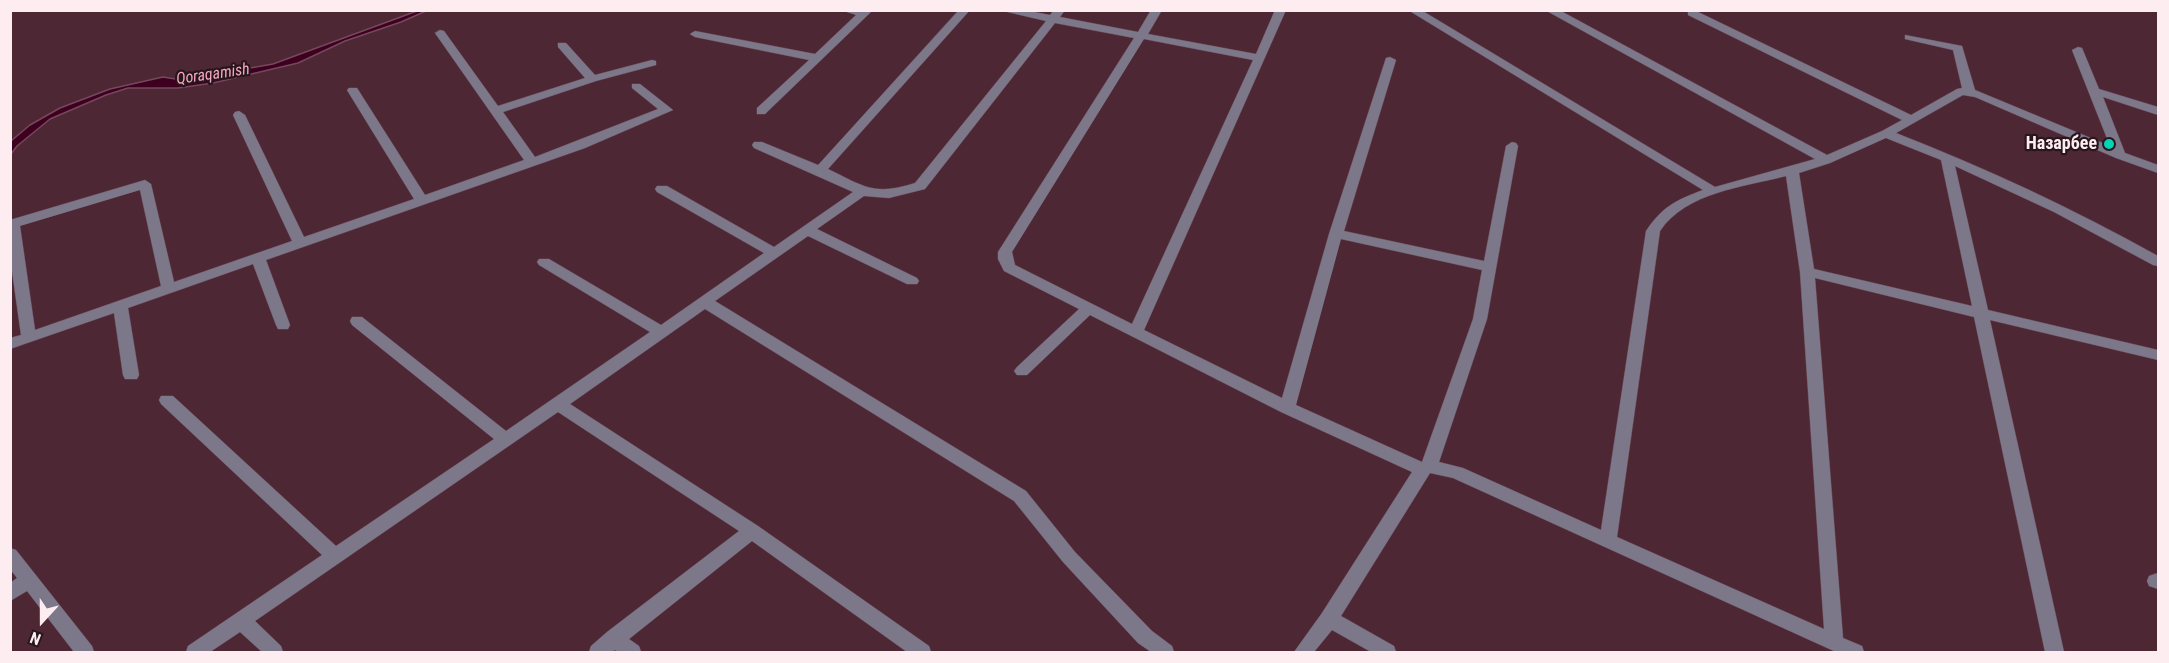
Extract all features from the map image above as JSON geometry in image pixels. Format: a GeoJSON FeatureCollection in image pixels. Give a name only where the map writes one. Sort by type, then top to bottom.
{"type":"FeatureCollection","features":[{"type":"Feature","properties":{"kind":"street"},"geometry":{"type":"LineString","coordinates":[[846,10],[867,12]]}},
{"type":"Feature","properties":{"kind":"street"},"geometry":{"type":"LineString","coordinates":[[820,170],[965,10]]}},
{"type":"Feature","properties":{"kind":"street"},"geometry":{"type":"LineString","coordinates":[[1004,10],[1057,15],[1140,37],[1261,58]]}},
{"type":"Feature","properties":{"kind":"street"},"geometry":{"type":"LineString","coordinates":[[1157,10],[1005,252],[1005,259],[1010,268],[1287,408],[1425,468],[1457,473],[1855,652]]}},
{"type":"Feature","properties":{"kind":"street"},"geometry":{"type":"LineString","coordinates":[[1136,332],[1281,10]]}},
{"type":"Feature","properties":{"kind":"street"},"geometry":{"type":"LineString","coordinates":[[1413,10],[1713,191]]}},
{"type":"Feature","properties":{"kind":"street"},"geometry":{"type":"LineString","coordinates":[[1550,10],[1826,160]]}},
{"type":"Feature","properties":{"kind":"street"},"geometry":{"type":"LineString","coordinates":[[762,111],[867,12]]}},
{"type":"Feature","properties":{"kind":"street"},"geometry":{"type":"LineString","coordinates":[[1692,13],[1912,120]]}},
{"type":"Feature","properties":{"kind":"street"},"geometry":{"type":"LineString","coordinates":[[758,145],[820,170],[861,192],[881,195],[901,193],[920,186],[1057,15]]}},
{"type":"Feature","properties":{"kind":"street"},"geometry":{"type":"LineString","coordinates":[[440,33],[532,162]]}},
{"type":"Feature","properties":{"kind":"street"},"geometry":{"type":"LineString","coordinates":[[695,34],[818,58]]}},
{"type":"Feature","properties":{"kind":"street"},"geometry":{"type":"LineString","coordinates":[[1909,37],[1958,48],[1969,91]]}},
{"type":"Feature","properties":{"kind":"street"},"geometry":{"type":"LineString","coordinates":[[562,45],[592,79]]}},
{"type":"Feature","properties":{"kind":"street"},"geometry":{"type":"LineString","coordinates":[[2078,50],[2120,155]]}},
{"type":"Feature","properties":{"kind":"street"},"geometry":{"type":"LineString","coordinates":[[1287,408],[1336,234],[1390,60]]}},
{"type":"Feature","properties":{"kind":"street"},"geometry":{"type":"LineString","coordinates":[[495,111],[592,79],[652,63]]}},
{"type":"Feature","properties":{"kind":"street"},"geometry":{"type":"LineString","coordinates":[[10,344],[532,162],[667,110],[636,86]]}},
{"type":"Feature","properties":{"kind":"street"},"geometry":{"type":"LineString","coordinates":[[353,90],[422,201]]}},
{"type":"Feature","properties":{"kind":"street"},"geometry":{"type":"LineString","coordinates":[[1608,540],[1653,231],[1663,216],[1683,202],[1713,191],[1826,160],[1886,134],[1961,91],[1969,91],[2158,169]]}},
{"type":"Feature","properties":{"kind":"street"},"geometry":{"type":"LineString","coordinates":[[2095,92],[2158,111]]}},
{"type":"Feature","properties":{"kind":"street"},"geometry":{"type":"LineString","coordinates":[[239,115],[300,243]]}},
{"type":"Feature","properties":{"kind":"street"},"geometry":{"type":"LineString","coordinates":[[1886,134],[1947,157],[2104,231],[2158,262]]}},
{"type":"Feature","properties":{"kind":"street"},"geometry":{"type":"LineString","coordinates":[[1303,652],[1329,619],[1425,468],[1480,319],[1512,146]]}},
{"type":"Feature","properties":{"kind":"street"},"geometry":{"type":"LineString","coordinates":[[1947,157],[2055,652]]}},
{"type":"Feature","properties":{"kind":"street"},"geometry":{"type":"LineString","coordinates":[[1792,171],[1807,272],[1834,642]]}},
{"type":"Feature","properties":{"kind":"street"},"geometry":{"type":"LineString","coordinates":[[29,338],[12,225],[145,184],[170,289]]}},
{"type":"Feature","properties":{"kind":"street"},"geometry":{"type":"LineString","coordinates":[[662,189],[773,252]]}},
{"type":"Feature","properties":{"kind":"street"},"geometry":{"type":"LineString","coordinates":[[195,652],[558,404],[773,252],[809,231],[861,192]]}},
{"type":"Feature","properties":{"kind":"street"},"geometry":{"type":"LineString","coordinates":[[809,231],[912,281]]}},
{"type":"Feature","properties":{"kind":"street"},"geometry":{"type":"LineString","coordinates":[[1336,234],[1490,267]]}},
{"type":"Feature","properties":{"kind":"street"},"geometry":{"type":"LineString","coordinates":[[258,258],[283,325]]}},
{"type":"Feature","properties":{"kind":"street"},"geometry":{"type":"LineString","coordinates":[[544,262],[662,332]]}},
{"type":"Feature","properties":{"kind":"street"},"geometry":{"type":"LineString","coordinates":[[1807,272],[2158,355]]}},
{"type":"Feature","properties":{"kind":"street"},"geometry":{"type":"LineString","coordinates":[[703,301],[1020,496],[1077,565],[1145,637],[1165,652]]}},
{"type":"Feature","properties":{"kind":"street"},"geometry":{"type":"LineString","coordinates":[[120,306],[131,375]]}},
{"type":"Feature","properties":{"kind":"street"},"geometry":{"type":"LineString","coordinates":[[1022,371],[1090,307]]}},
{"type":"Feature","properties":{"kind":"street"},"geometry":{"type":"LineString","coordinates":[[357,321],[505,439]]}},
{"type":"Feature","properties":{"kind":"street"},"geometry":{"type":"LineString","coordinates":[[167,400],[336,556]]}},
{"type":"Feature","properties":{"kind":"street"},"geometry":{"type":"LineString","coordinates":[[558,404],[752,531],[922,652]]}},
{"type":"Feature","properties":{"kind":"street"},"geometry":{"type":"LineString","coordinates":[[598,652],[752,531]]}},
{"type":"Feature","properties":{"kind":"street"},"geometry":{"type":"LineString","coordinates":[[10,555],[85,652]]}},
{"type":"Feature","properties":{"kind":"street"},"geometry":{"type":"LineString","coordinates":[[10,592],[29,580]]}},
{"type":"Feature","properties":{"kind":"street"},"geometry":{"type":"LineString","coordinates":[[1329,619],[1387,652]]}},
{"type":"Feature","properties":{"kind":"street"},"geometry":{"type":"LineString","coordinates":[[242,621],[274,652]]}},
{"type":"Feature","properties":{"kind":"street"},"geometry":{"type":"LineString","coordinates":[[614,638],[632,652]]}},
{"type":"Feature","properties":{"kind":"water","name":"Qoraqamish"},"geometry":{"type":"Polygon","coordinates":[[[417,11],[426,11],[345,41],[298,63],[213,83],[178,88],[128,88],[106,95],[50,119],[17,146],[11,154],[11,141],[30,125],[60,108],[110,89],[163,77],[182,80],[273,64],[417,11]]]}},
{"type":"Feature","properties":{"kind":"place","name":"Назарбее"},"geometry":{"type":"Point","coordinates":[2109,144]}}]}
